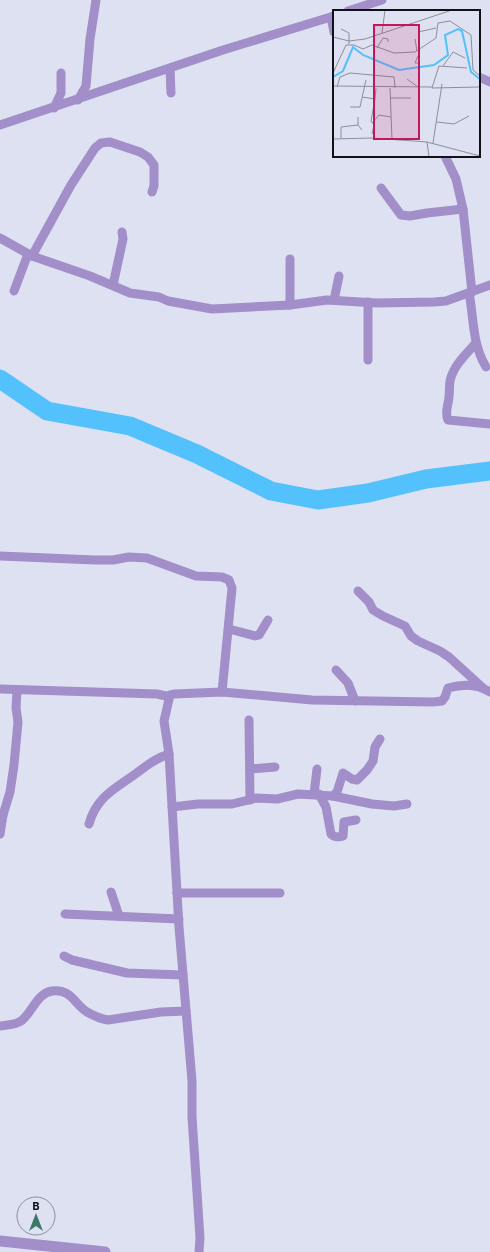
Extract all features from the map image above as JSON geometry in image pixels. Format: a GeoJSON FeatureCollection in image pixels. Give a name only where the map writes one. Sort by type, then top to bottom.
{"type":"FeatureCollection","features":[{"type":"Feature","properties":{"kind":"street"},"geometry":{"type":"LineString","coordinates":[[78,100],[86,86],[90,38],[96,0]]}},
{"type":"Feature","properties":{"kind":"street"},"geometry":{"type":"LineString","coordinates":[[351,10],[382,0]]}},
{"type":"Feature","properties":{"kind":"street"},"geometry":{"type":"LineString","coordinates":[[0,126],[170,68],[333,16]]}},
{"type":"Feature","properties":{"kind":"street"},"geometry":{"type":"LineString","coordinates":[[170,68],[171,93]]}},
{"type":"Feature","properties":{"kind":"street"},"geometry":{"type":"LineString","coordinates":[[54,108],[61,93],[62,73]]}},
{"type":"Feature","properties":{"kind":"street"},"geometry":{"type":"LineString","coordinates":[[480,77],[490,82]]}},
{"type":"Feature","properties":{"kind":"street"},"geometry":{"type":"LineString","coordinates":[[14,291],[30,255],[71,185],[95,148],[101,143],[110,142],[140,152],[148,157],[154,165],[154,186],[152,192]]}},
{"type":"Feature","properties":{"kind":"street"},"geometry":{"type":"LineString","coordinates":[[445,157],[456,179],[463,209],[476,343],[478,353],[486,367]]}},
{"type":"Feature","properties":{"kind":"street"},"geometry":{"type":"LineString","coordinates":[[381,188],[401,214],[406,216],[427,212],[463,209]]}},
{"type":"Feature","properties":{"kind":"street"},"geometry":{"type":"LineString","coordinates":[[113,285],[123,239],[122,232]]}},
{"type":"Feature","properties":{"kind":"street"},"geometry":{"type":"LineString","coordinates":[[0,238],[30,255],[113,285],[130,293],[159,297],[212,309],[290,305],[334,300],[368,302],[446,301],[490,285]]}},
{"type":"Feature","properties":{"kind":"street"},"geometry":{"type":"LineString","coordinates":[[290,259],[290,305]]}},
{"type":"Feature","properties":{"kind":"street"},"geometry":{"type":"LineString","coordinates":[[334,300],[339,276]]}},
{"type":"Feature","properties":{"kind":"street"},"geometry":{"type":"LineString","coordinates":[[368,302],[368,360]]}},
{"type":"Feature","properties":{"kind":"street"},"geometry":{"type":"LineString","coordinates":[[476,343],[464,356],[452,375],[450,380],[449,401],[446,414],[448,420],[490,424]]}},
{"type":"Feature","properties":{"kind":"street"},"geometry":{"type":"LineString","coordinates":[[0,556],[94,560],[113,560],[129,557],[147,558],[196,576],[222,577],[229,580],[232,588],[222,692]]}},
{"type":"Feature","properties":{"kind":"street"},"geometry":{"type":"LineString","coordinates":[[358,591],[370,602],[373,610],[382,616],[405,626],[411,636],[449,657],[487,690]]}},
{"type":"Feature","properties":{"kind":"street"},"geometry":{"type":"LineString","coordinates":[[229,629],[255,636],[259,635],[268,620]]}},
{"type":"Feature","properties":{"kind":"street"},"geometry":{"type":"LineString","coordinates":[[336,670],[348,683],[355,701]]}},
{"type":"Feature","properties":{"kind":"street"},"geometry":{"type":"LineString","coordinates":[[0,689],[157,694],[166,696],[195,692],[222,692],[312,700],[433,702],[442,701],[448,688],[456,686],[476,686],[487,690]]}},
{"type":"Feature","properties":{"kind":"street"},"geometry":{"type":"LineString","coordinates":[[0,834],[1,815],[10,792],[16,747],[18,722],[16,708],[17,690]]}},
{"type":"Feature","properties":{"kind":"street"},"geometry":{"type":"LineString","coordinates":[[170,695],[164,721],[169,754],[177,893],[192,1081],[192,1117],[200,1238],[199,1252]]}},
{"type":"Feature","properties":{"kind":"street"},"geometry":{"type":"LineString","coordinates":[[249,720],[250,800]]}},
{"type":"Feature","properties":{"kind":"street"},"geometry":{"type":"LineString","coordinates":[[333,796],[337,792],[343,773],[352,779],[357,780],[367,770],[373,761],[375,748],[380,739]]}},
{"type":"Feature","properties":{"kind":"street"},"geometry":{"type":"LineString","coordinates":[[89,824],[94,809],[108,792],[154,760],[169,754]]}},
{"type":"Feature","properties":{"kind":"street"},"geometry":{"type":"LineString","coordinates":[[250,769],[275,767]]}},
{"type":"Feature","properties":{"kind":"street"},"geometry":{"type":"LineString","coordinates":[[317,769],[316,794],[326,807],[331,834],[336,837],[343,836],[344,822],[356,820]]}},
{"type":"Feature","properties":{"kind":"street"},"geometry":{"type":"LineString","coordinates":[[172,807],[198,804],[232,804],[256,798],[277,799],[298,794],[333,796],[372,804],[394,806],[407,804]]}},
{"type":"Feature","properties":{"kind":"street"},"geometry":{"type":"LineString","coordinates":[[111,892],[119,916]]}},
{"type":"Feature","properties":{"kind":"street"},"geometry":{"type":"LineString","coordinates":[[177,893],[280,893]]}},
{"type":"Feature","properties":{"kind":"street"},"geometry":{"type":"LineString","coordinates":[[65,914],[179,919]]}},
{"type":"Feature","properties":{"kind":"street"},"geometry":{"type":"LineString","coordinates":[[64,956],[72,960],[127,973],[183,975]]}},
{"type":"Feature","properties":{"kind":"street"},"geometry":{"type":"LineString","coordinates":[[0,1026],[10,1026],[20,1022],[43,994],[50,991],[57,991],[73,997],[86,1012],[101,1019],[108,1020],[161,1012],[186,1011]]}},
{"type":"Feature","properties":{"kind":"street"},"geometry":{"type":"LineString","coordinates":[[0,1241],[105,1252]]}},
{"type":"Feature","properties":{"kind":"waterway"},"geometry":{"type":"LineString","coordinates":[[0,379],[47,411],[130,426],[197,454],[271,491],[318,500],[368,493],[426,479],[490,471]]}}]}
